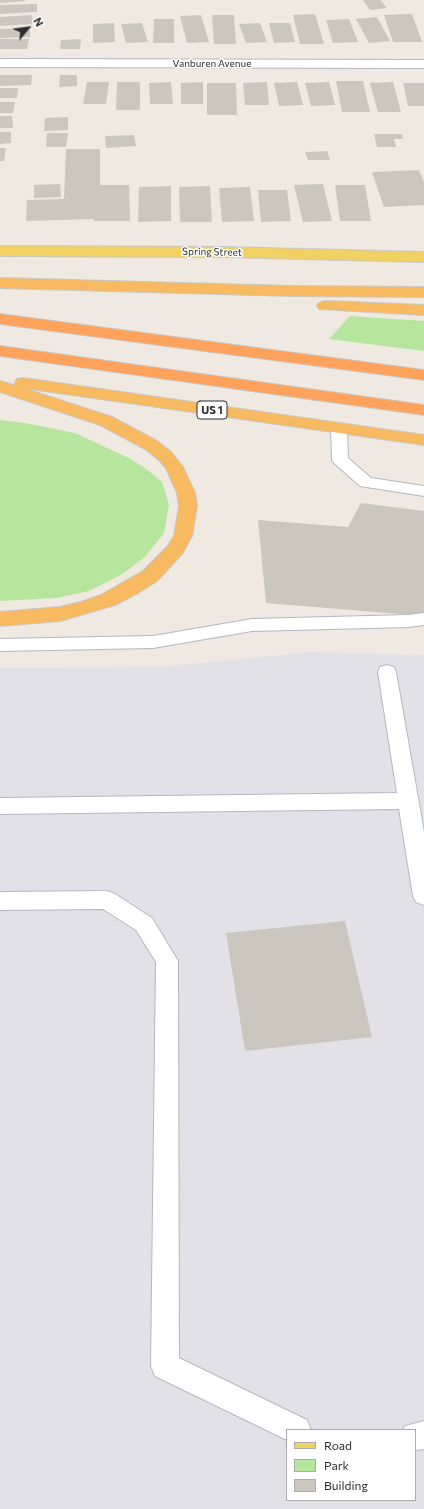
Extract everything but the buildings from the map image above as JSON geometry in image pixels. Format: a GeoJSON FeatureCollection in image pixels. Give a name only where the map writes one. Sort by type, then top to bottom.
{"type":"FeatureCollection","features":[{"type":"Feature","properties":{"kind":"highway"},"geometry":{"type":"LineString","coordinates":[[0,283],[292,291],[424,292]]}},
{"type":"Feature","properties":{"kind":"highway"},"geometry":{"type":"LineString","coordinates":[[83,286],[304,304],[424,310]]}},
{"type":"Feature","properties":{"kind":"highway"},"geometry":{"type":"LineString","coordinates":[[0,319],[424,375]]}},
{"type":"Feature","properties":{"kind":"highway"},"geometry":{"type":"LineString","coordinates":[[0,351],[424,410]]}},
{"type":"Feature","properties":{"kind":"highway","name":"US 1"},"geometry":{"type":"LineString","coordinates":[[0,380],[424,440]]}},
{"type":"Feature","properties":{"kind":"highway"},"geometry":{"type":"LineString","coordinates":[[0,386],[106,421],[151,445],[165,456],[174,467],[186,492],[188,506],[183,536],[175,550],[150,576],[131,588],[108,600],[60,614],[0,619]]}},
{"type":"Feature","properties":{"kind":"main road","name":"Spring Street"},"geometry":{"type":"LineString","coordinates":[[0,251],[229,252],[424,257]]}},
{"type":"Feature","properties":{"kind":"street","name":"Vanburen Avenue"},"geometry":{"type":"LineString","coordinates":[[0,63],[424,64]]}},
{"type":"Feature","properties":{"kind":"lane"},"geometry":{"type":"LineString","coordinates":[[339,428],[340,460],[366,482],[424,491]]}},
{"type":"Feature","properties":{"kind":"lane"},"geometry":{"type":"LineString","coordinates":[[0,645],[153,642],[252,625],[408,621],[424,619]]}},
{"type":"Feature","properties":{"kind":"lane"},"geometry":{"type":"LineString","coordinates":[[387,672],[424,896]]}},
{"type":"Feature","properties":{"kind":"lane"},"geometry":{"type":"LineString","coordinates":[[0,806],[408,801]]}},
{"type":"Feature","properties":{"kind":"lane"},"geometry":{"type":"LineString","coordinates":[[0,902],[107,900],[144,924],[168,961],[165,1366],[295,1429]]}},
{"type":"Feature","properties":{"kind":"shaded area"},"geometry":{"type":"Polygon","coordinates":[[[310,652],[424,655],[424,1509],[0,1509],[0,668],[159,667],[310,652]]]}},
{"type":"Feature","properties":{"kind":"green space"},"geometry":{"type":"Polygon","coordinates":[[[350,316],[424,321],[424,351],[329,339],[350,316]]]}},
{"type":"Feature","properties":{"kind":"green space"},"geometry":{"type":"Polygon","coordinates":[[[0,420],[25,423],[75,433],[131,459],[162,482],[169,505],[164,533],[145,557],[121,575],[89,591],[56,598],[0,601],[0,420]]]}}]}
